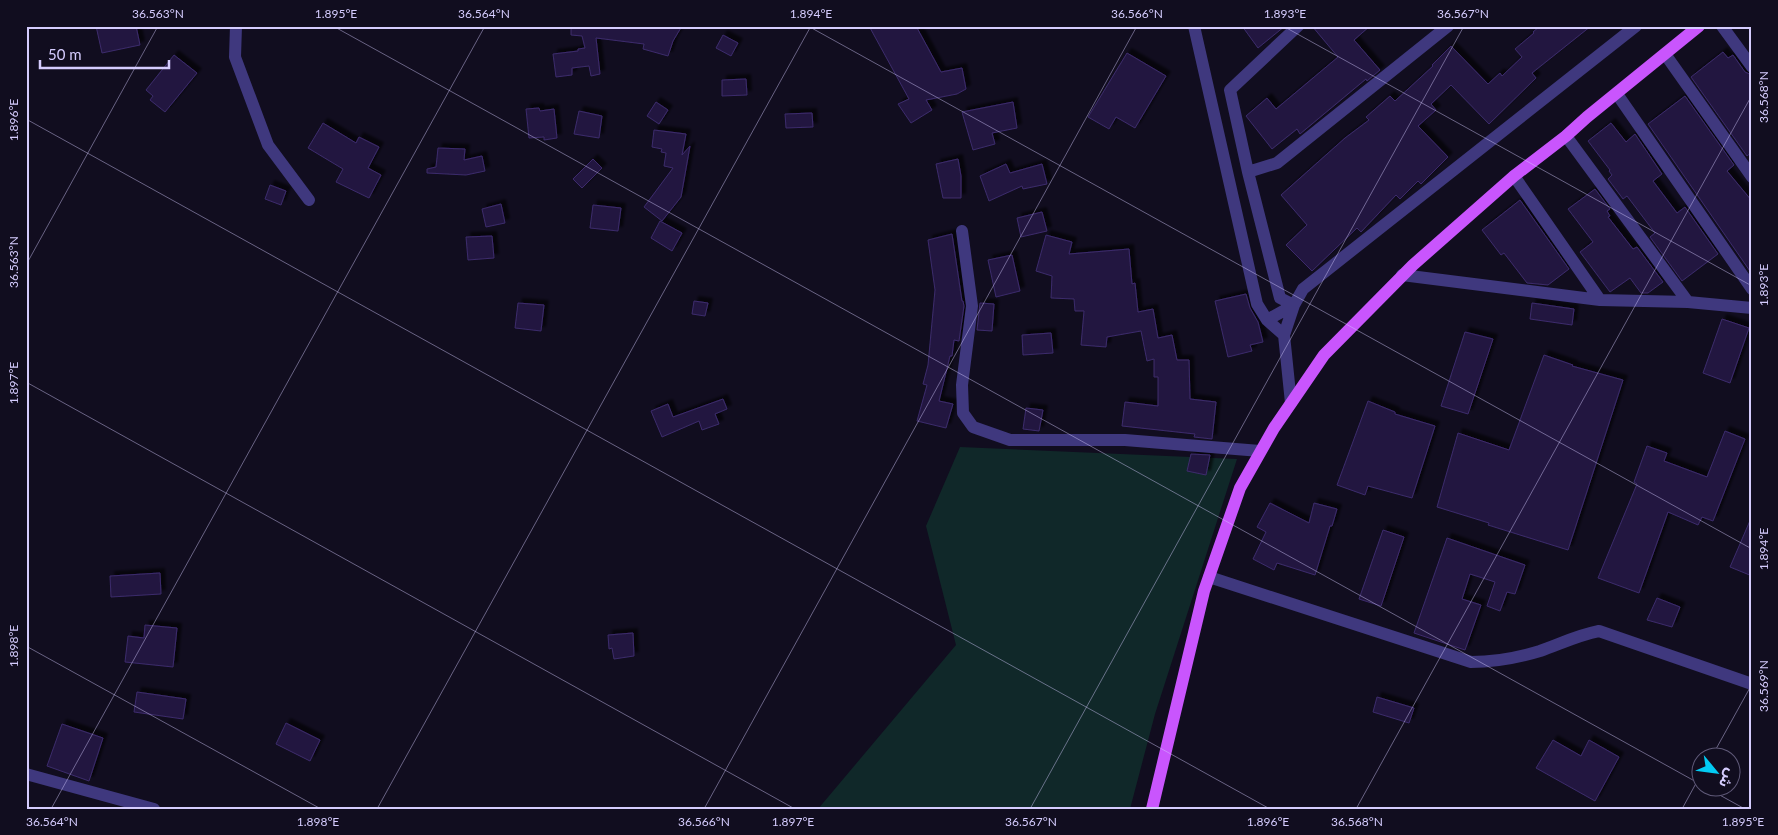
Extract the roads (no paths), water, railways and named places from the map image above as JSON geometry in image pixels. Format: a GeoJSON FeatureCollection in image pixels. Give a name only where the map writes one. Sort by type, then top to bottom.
{"type":"FeatureCollection","features":[{"type":"Feature","properties":{"kind":"main road"},"geometry":{"type":"LineString","coordinates":[[1152,809],[1201,601],[1240,488],[1260,451],[1324,355],[1402,275],[1514,176],[1566,136],[1586,117],[1617,94],[1699,26]]}},
{"type":"Feature","properties":{"kind":"street"},"geometry":{"type":"LineString","coordinates":[[236,26],[235,57],[268,144],[309,200]]}},
{"type":"Feature","properties":{"kind":"street"},"geometry":{"type":"LineString","coordinates":[[1194,26],[1256,304],[1267,320],[1284,335]]}},
{"type":"Feature","properties":{"kind":"street"},"geometry":{"type":"LineString","coordinates":[[1294,305],[1280,298],[1248,172],[1230,90],[1298,26]]}},
{"type":"Feature","properties":{"kind":"street"},"geometry":{"type":"LineString","coordinates":[[1248,172],[1277,163],[1448,26]]}},
{"type":"Feature","properties":{"kind":"street"},"geometry":{"type":"LineString","coordinates":[[1291,403],[1284,335],[1294,305],[1303,290],[1636,26]]}},
{"type":"Feature","properties":{"kind":"street"},"geometry":{"type":"LineString","coordinates":[[1722,26],[1752,67]]}},
{"type":"Feature","properties":{"kind":"street"},"geometry":{"type":"LineString","coordinates":[[1665,54],[1750,169]]}},
{"type":"Feature","properties":{"kind":"street"},"geometry":{"type":"LineString","coordinates":[[1617,94],[1752,289]]}},
{"type":"Feature","properties":{"kind":"street"},"geometry":{"type":"LineString","coordinates":[[1566,136],[1688,302]]}},
{"type":"Feature","properties":{"kind":"street"},"geometry":{"type":"LineString","coordinates":[[1514,176],[1600,300]]}},
{"type":"Feature","properties":{"kind":"street"},"geometry":{"type":"LineString","coordinates":[[962,231],[972,306],[962,385],[963,413],[973,427],[1010,440],[1125,440],[1260,451]]}},
{"type":"Feature","properties":{"kind":"street"},"geometry":{"type":"LineString","coordinates":[[1402,275],[1600,300],[1688,302],[1752,308]]}},
{"type":"Feature","properties":{"kind":"street"},"geometry":{"type":"LineString","coordinates":[[1267,320],[1294,305]]}},
{"type":"Feature","properties":{"kind":"street"},"geometry":{"type":"LineString","coordinates":[[1208,577],[1471,662],[1496,662],[1539,651],[1585,634],[1599,631],[1752,684]]}},
{"type":"Feature","properties":{"kind":"street"},"geometry":{"type":"LineString","coordinates":[[26,774],[154,809]]}}]}
